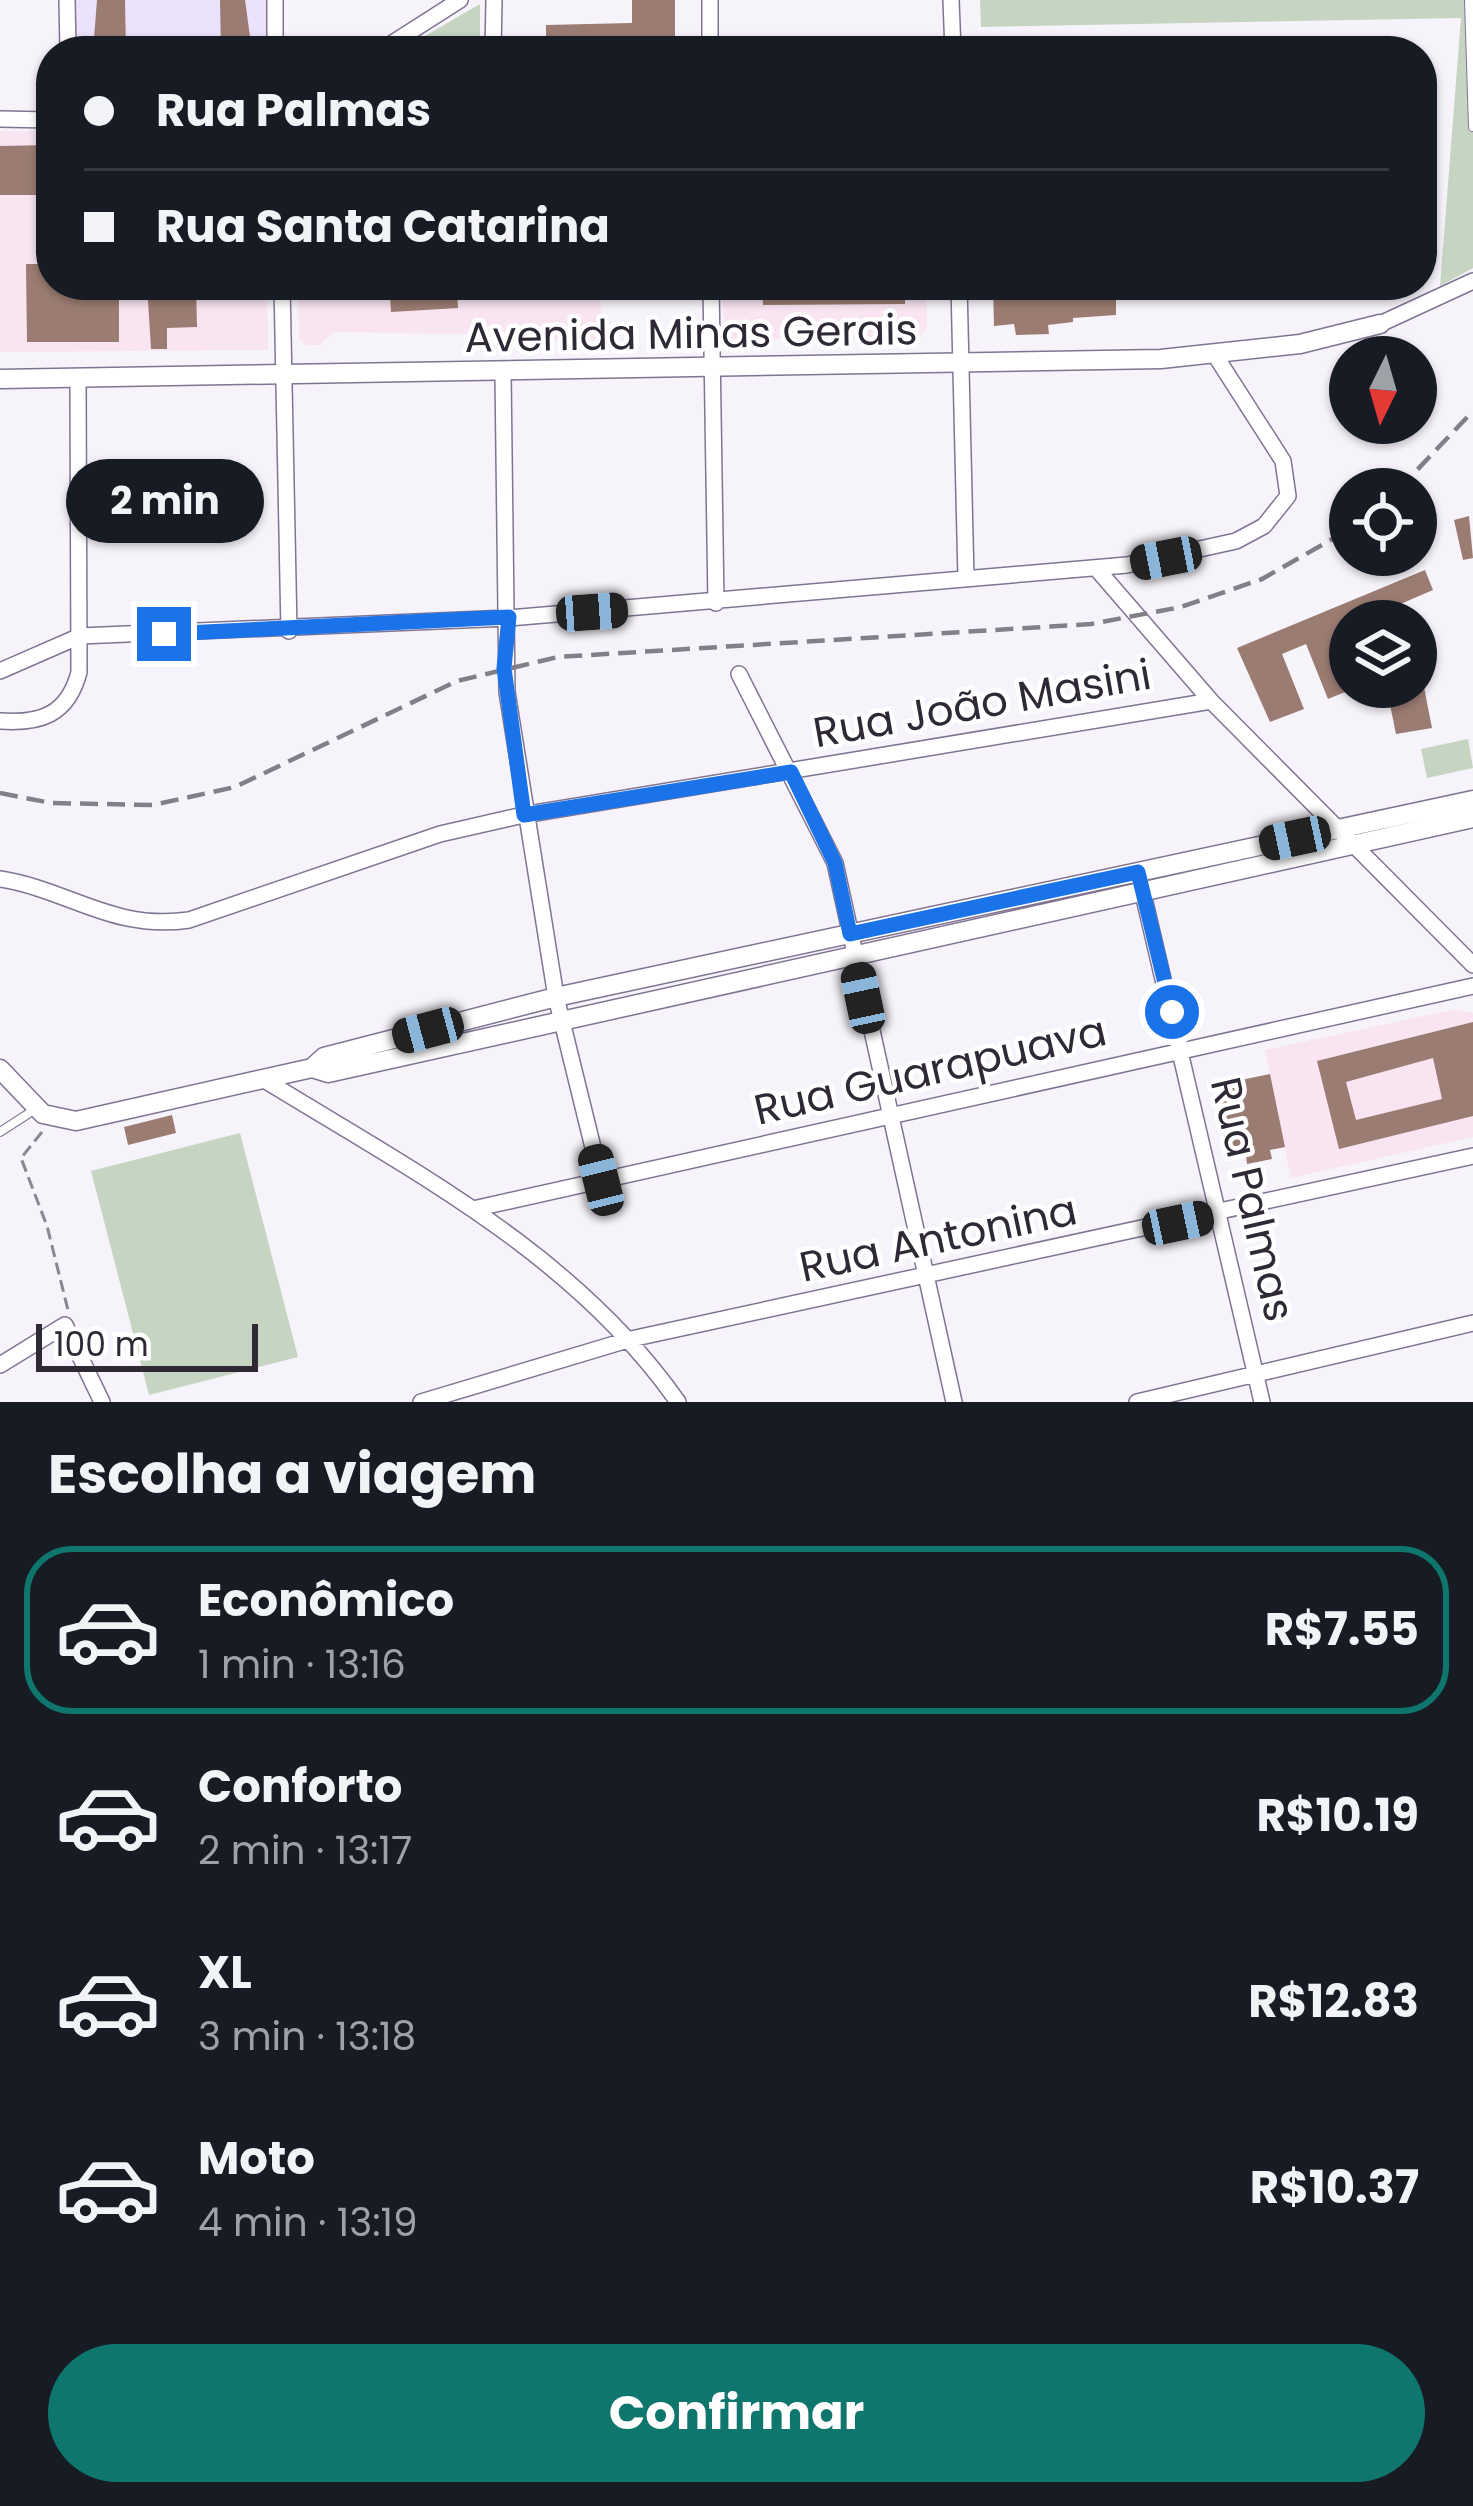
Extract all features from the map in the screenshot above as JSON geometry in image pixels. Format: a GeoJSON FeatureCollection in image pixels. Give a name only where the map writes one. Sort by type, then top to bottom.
{"type":"FeatureCollection","features":[{"type":"Feature","properties":{"kind":"street"},"geometry":{"type":"LineString","coordinates":[[67,0],[68,36]]}},
{"type":"Feature","properties":{"kind":"street"},"geometry":{"type":"LineString","coordinates":[[275,0],[275,36]]}},
{"type":"Feature","properties":{"kind":"street"},"geometry":{"type":"LineString","coordinates":[[404,36],[460,0]]}},
{"type":"Feature","properties":{"kind":"street"},"geometry":{"type":"LineString","coordinates":[[493,36],[494,0]]}},
{"type":"Feature","properties":{"kind":"street"},"geometry":{"type":"LineString","coordinates":[[710,0],[710,36]]}},
{"type":"Feature","properties":{"kind":"street"},"geometry":{"type":"LineString","coordinates":[[951,0],[952,36]]}},
{"type":"Feature","properties":{"kind":"street"},"geometry":{"type":"LineString","coordinates":[[0,119],[36,120]]}},
{"type":"Feature","properties":{"kind":"street"},"geometry":{"type":"LineString","coordinates":[[1437,298],[1473,281]]}},
{"type":"Feature","properties":{"kind":"street"},"geometry":{"type":"LineString","coordinates":[[283,300],[289,631]]}},
{"type":"Feature","properties":{"kind":"street"},"geometry":{"type":"LineString","coordinates":[[711,300],[716,603]]}},
{"type":"Feature","properties":{"kind":"street"},"geometry":{"type":"LineString","coordinates":[[959,300],[966,579]]}},
{"type":"Feature","properties":{"kind":"street"},"geometry":{"type":"LineString","coordinates":[[1380,324],[1432,300]]}},
{"type":"Feature","properties":{"kind":"street","name":"Avenida Minas Gerais"},"geometry":{"type":"LineString","coordinates":[[0,379],[711,370],[1215,356],[1300,344],[1380,324]]}},
{"type":"Feature","properties":{"kind":"street"},"geometry":{"type":"LineString","coordinates":[[0,671],[80,636],[289,631],[716,603],[1096,568],[1206,550],[1236,541],[1280,512],[1288,496],[1283,460],[1215,356]]}},
{"type":"Feature","properties":{"kind":"street"},"geometry":{"type":"LineString","coordinates":[[503,373],[509,617],[504,668],[556,997],[601,1180]]}},
{"type":"Feature","properties":{"kind":"street"},"geometry":{"type":"LineString","coordinates":[[0,721],[33,723],[53,716],[75,688],[80,636],[78,379]]}},
{"type":"Feature","properties":{"kind":"street"},"geometry":{"type":"LineString","coordinates":[[1096,568],[1211,701],[1473,965]]}},
{"type":"Feature","properties":{"kind":"street"},"geometry":{"type":"LineString","coordinates":[[739,674],[835,863],[954,1402]]}},
{"type":"Feature","properties":{"kind":"street","name":"Rua João Masini"},"geometry":{"type":"LineString","coordinates":[[0,879],[98,914],[161,924],[189,920],[440,834],[524,815],[1211,701]]}},
{"type":"Feature","properties":{"kind":"street"},"geometry":{"type":"LineString","coordinates":[[0,1069],[37,1108],[58,1120],[312,1068],[324,1057],[556,997],[1334,830],[1472,809]]}},
{"type":"Feature","properties":{"kind":"street"},"geometry":{"type":"LineString","coordinates":[[312,1068],[328,1073],[855,959],[1353,846],[1472,809]]}},
{"type":"Feature","properties":{"kind":"street","name":"Rua Palmas"},"geometry":{"type":"LineString","coordinates":[[1138,872],[1262,1402]]}},
{"type":"Feature","properties":{"kind":"street","name":"Rua Guarapuava"},"geometry":{"type":"LineString","coordinates":[[473,1209],[1473,986]]}},
{"type":"Feature","properties":{"kind":"street"},"geometry":{"type":"LineString","coordinates":[[263,1079],[550,1262],[632,1339],[678,1402]]}},
{"type":"Feature","properties":{"kind":"street","name":"Rua Antonina"},"geometry":{"type":"LineString","coordinates":[[421,1402],[632,1339],[1473,1156]]}},
{"type":"Feature","properties":{"kind":"street"},"geometry":{"type":"LineString","coordinates":[[1137,1402],[1473,1323]]}},
{"type":"Feature","properties":{"kind":"street"},"geometry":{"type":"LineString","coordinates":[[0,1365],[65,1325],[102,1402]]}},
{"type":"Feature","properties":{"kind":"lane"},"geometry":{"type":"LineString","coordinates":[[1469,0],[1473,127]]}},
{"type":"Feature","properties":{"kind":"lane"},"geometry":{"type":"LineString","coordinates":[[0,1132],[37,1108]]}},
{"type":"Feature","properties":{"kind":"path"},"geometry":{"type":"LineString","coordinates":[[58,1120],[28,1143],[21,1158],[69,1306],[65,1325]]}},
{"type":"Feature","properties":{"kind":"shaded area"},"geometry":{"type":"Polygon","coordinates":[[[68,0],[272,0],[273,36],[69,36],[68,0]]]}},
{"type":"Feature","properties":{"kind":"shaded area"},"geometry":{"type":"Polygon","coordinates":[[[0,131],[36,131],[36,300],[267,300],[268,350],[0,352],[0,131]]]}},
{"type":"Feature","properties":{"kind":"shaded area"},"geometry":{"type":"Polygon","coordinates":[[[298,300],[600,300],[601,339],[505,343],[480,328],[475,334],[333,332],[320,345],[305,345],[299,338],[298,300]]]}},
{"type":"Feature","properties":{"kind":"shaded area"},"geometry":{"type":"Polygon","coordinates":[[[722,300],[926,300],[927,327],[918,339],[726,339],[722,300]]]}},
{"type":"Feature","properties":{"kind":"shaded area"},"geometry":{"type":"Polygon","coordinates":[[[1452,1010],[1473,1013],[1473,1137],[1291,1178],[1265,1050],[1452,1010]]]}},
{"type":"Feature","properties":{"kind":"green space"},"geometry":{"type":"Polygon","coordinates":[[[980,0],[1473,0],[1473,268],[1440,286],[1461,18],[981,27],[980,0]]]}},
{"type":"Feature","properties":{"kind":"green space"},"geometry":{"type":"Polygon","coordinates":[[[480,4],[480,36],[425,36],[480,4]]]}},
{"type":"Feature","properties":{"kind":"green space"},"geometry":{"type":"Polygon","coordinates":[[[1468,739],[1473,768],[1427,778],[1421,749],[1468,739]]]}},
{"type":"Feature","properties":{"kind":"green space"},"geometry":{"type":"Polygon","coordinates":[[[240,1133],[298,1357],[149,1395],[91,1171],[240,1133]]]}},
{"type":"Feature","properties":{"kind":"building"},"geometry":{"type":"Polygon","coordinates":[[[97,0],[125,0],[126,36],[94,36],[97,0]]]}},
{"type":"Feature","properties":{"kind":"building"},"geometry":{"type":"Polygon","coordinates":[[[220,0],[245,0],[250,36],[221,36],[220,0]]]}},
{"type":"Feature","properties":{"kind":"building"},"geometry":{"type":"Polygon","coordinates":[[[632,0],[675,0],[675,36],[546,36],[546,25],[632,23],[632,0]]]}},
{"type":"Feature","properties":{"kind":"building"},"geometry":{"type":"Polygon","coordinates":[[[36,145],[36,195],[0,195],[0,146],[36,145]]]}},
{"type":"Feature","properties":{"kind":"building"},"geometry":{"type":"Polygon","coordinates":[[[26,264],[36,264],[36,300],[119,300],[119,342],[27,342],[26,264]]]}},
{"type":"Feature","properties":{"kind":"building"},"geometry":{"type":"Polygon","coordinates":[[[148,300],[196,300],[197,327],[167,328],[167,349],[151,349],[148,300]]]}},
{"type":"Feature","properties":{"kind":"building"},"geometry":{"type":"Polygon","coordinates":[[[390,300],[458,300],[458,308],[391,312],[390,300]]]}},
{"type":"Feature","properties":{"kind":"building"},"geometry":{"type":"Polygon","coordinates":[[[763,300],[905,300],[905,304],[763,305],[763,300]]]}},
{"type":"Feature","properties":{"kind":"building"},"geometry":{"type":"Polygon","coordinates":[[[993,300],[1116,300],[1116,315],[1048,325],[1049,334],[1016,335],[1014,324],[994,326],[993,300]]]}},
{"type":"Feature","properties":{"kind":"building"},"geometry":{"type":"Polygon","coordinates":[[[1469,516],[1473,558],[1463,560],[1454,520],[1469,516]]]}},
{"type":"Feature","properties":{"kind":"building"},"geometry":{"type":"Polygon","coordinates":[[[1411,576],[1427,576],[1433,590],[1410,600],[1353,600],[1411,576]]]}},
{"type":"Feature","properties":{"kind":"building"},"geometry":{"type":"Polygon","coordinates":[[[1329,610],[1329,699],[1306,644],[1282,654],[1304,709],[1270,722],[1237,648],[1329,610]]]}},
{"type":"Feature","properties":{"kind":"building"},"geometry":{"type":"Polygon","coordinates":[[[1391,708],[1428,708],[1432,728],[1396,734],[1391,708]]]}},
{"type":"Feature","properties":{"kind":"building"},"geometry":{"type":"Polygon","coordinates":[[[1473,1022],[1473,1116],[1339,1149],[1317,1061],[1473,1022]],[[1433,1058],[1346,1082],[1356,1120],[1442,1099],[1433,1058]]]}},
{"type":"Feature","properties":{"kind":"building"},"geometry":{"type":"Polygon","coordinates":[[[1270,1074],[1285,1147],[1270,1150],[1272,1159],[1247,1164],[1246,1155],[1232,1158],[1217,1085],[1270,1074]]]}},
{"type":"Feature","properties":{"kind":"building"},"geometry":{"type":"Polygon","coordinates":[[[172,1115],[176,1133],[128,1145],[124,1127],[172,1115]]]}},
{"type":"Feature","properties":{"kind":"railway"},"geometry":{"type":"LineString","coordinates":[[1419,468],[1473,411]]}},
{"type":"Feature","properties":{"kind":"railway"},"geometry":{"type":"LineString","coordinates":[[0,793],[51,803],[153,805],[235,787],[457,681],[558,657],[1091,624],[1181,607],[1262,579],[1329,541]]}},
{"type":"Feature","properties":{"kind":"route"},"geometry":{"type":"LineString","coordinates":[[164,634],[509,617],[504,668],[524,815],[791,772],[835,863],[850,934],[1138,872],[1172,1012]]}}]}
